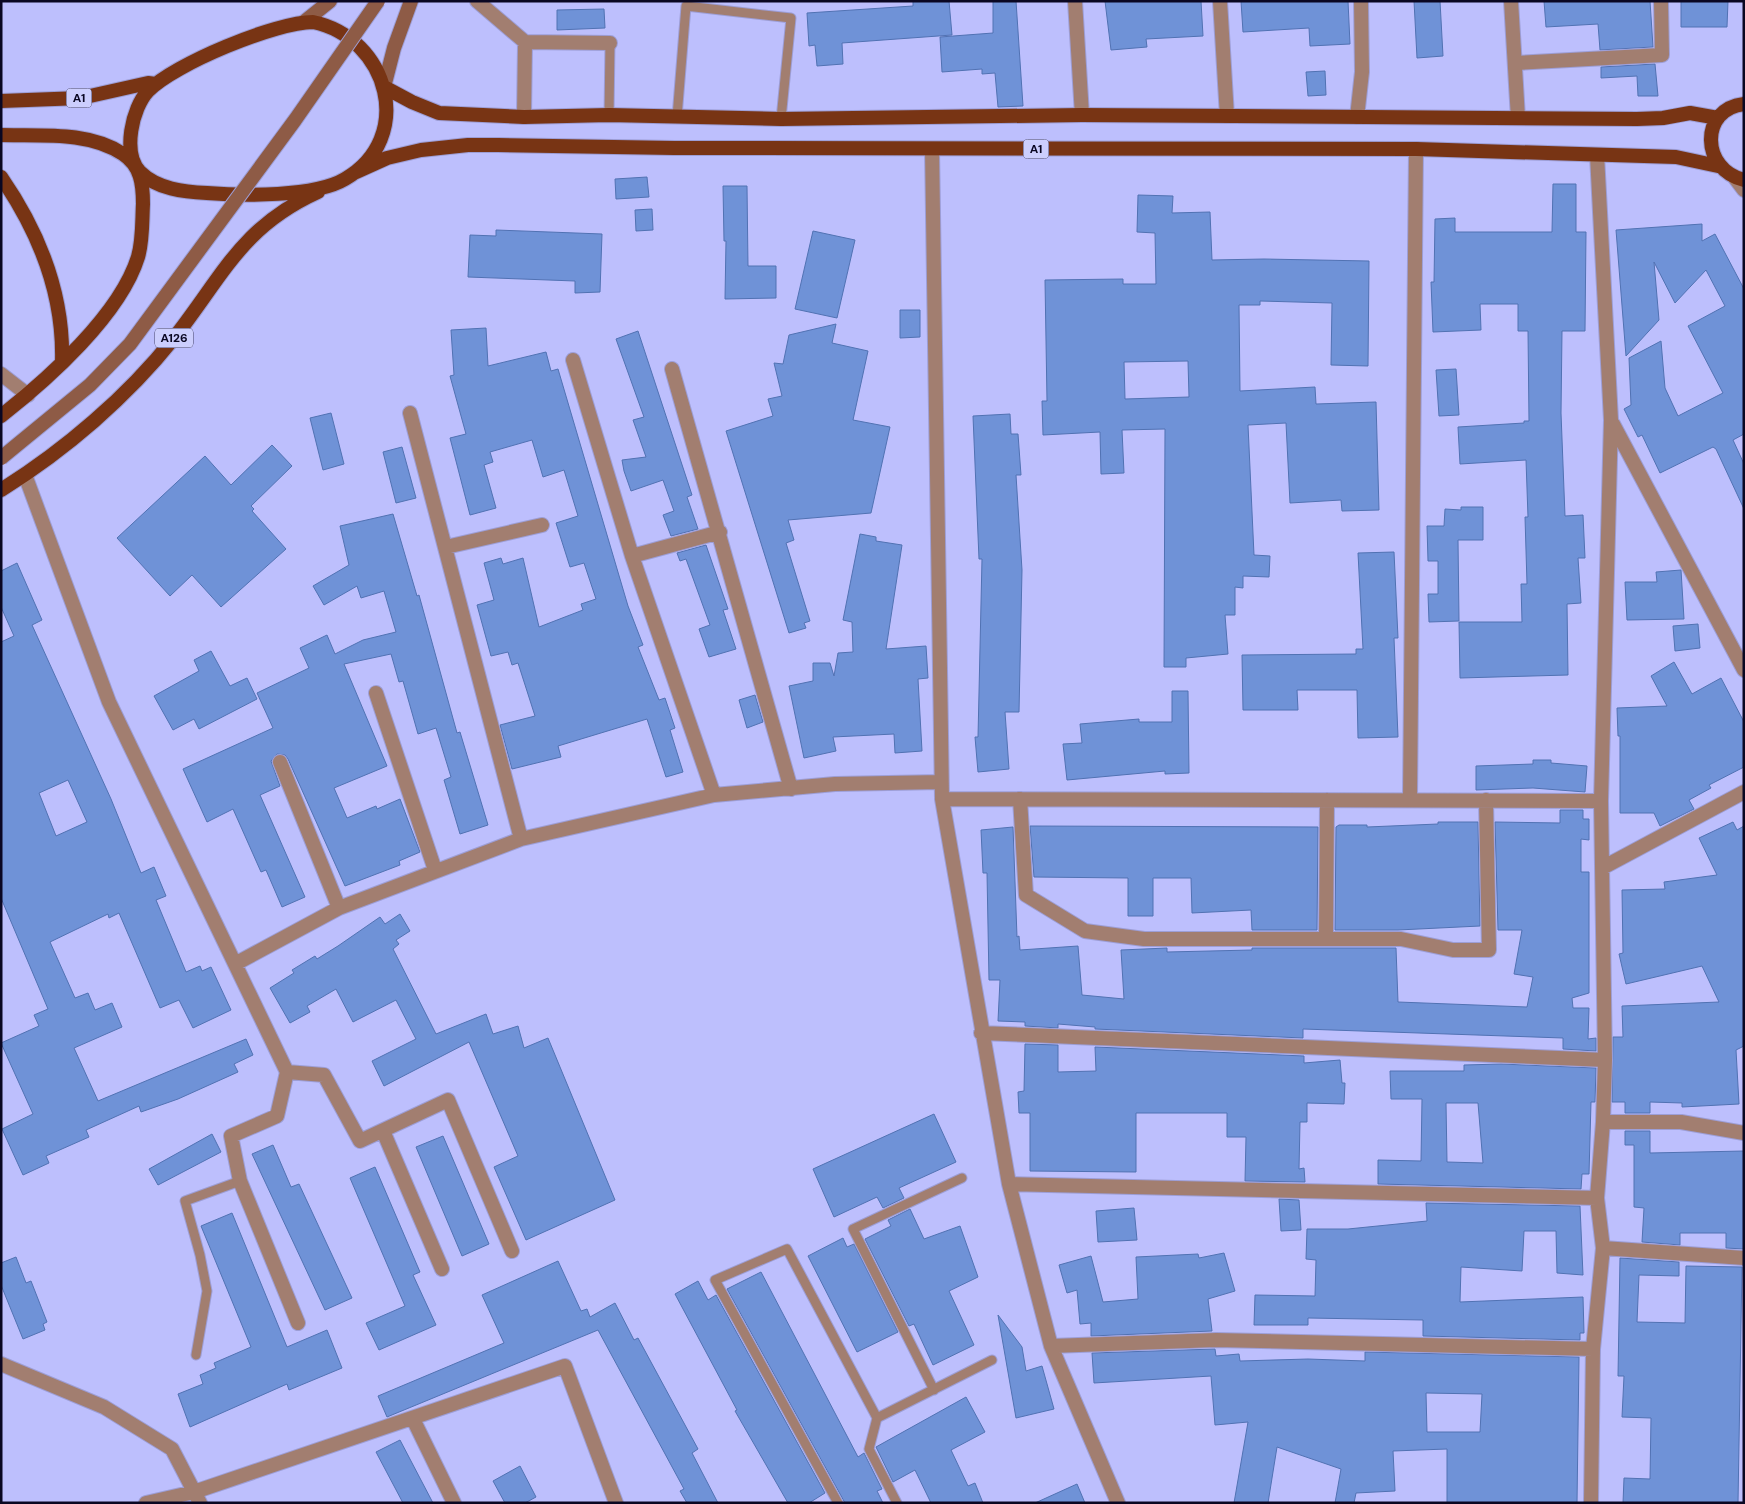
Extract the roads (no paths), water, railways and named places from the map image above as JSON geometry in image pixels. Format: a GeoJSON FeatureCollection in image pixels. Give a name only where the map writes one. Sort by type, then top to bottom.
{"type":"FeatureCollection","features":[{"type":"Feature","properties":{"kind":"highway"},"geometry":{"type":"LineString","coordinates":[[1,135],[89,140],[122,153],[131,159],[139,171],[155,182],[171,189],[214,194],[292,192],[339,183],[356,172],[372,155],[383,134],[384,87],[374,64],[357,44],[329,27],[304,22],[278,27],[191,62],[156,84],[140,101],[132,122],[132,152],[139,171],[143,186],[142,242],[138,258],[128,279],[102,320],[28,395],[1,416]]}},
{"type":"Feature","properties":{"kind":"highway","name":"A1"},"geometry":{"type":"LineString","coordinates":[[1,100],[38,101],[81,98],[148,83],[156,84]]}},
{"type":"Feature","properties":{"kind":"highway"},"geometry":{"type":"LineString","coordinates":[[384,87],[412,102],[439,113],[524,117],[609,115],[782,118],[1082,115],[1637,119],[1690,114],[1718,118]]}},
{"type":"Feature","properties":{"kind":"highway"},"geometry":{"type":"LineString","coordinates":[[1739,179],[1718,166],[1712,155],[1710,142],[1712,129],[1718,118],[1728,109],[1744,104]]}},
{"type":"Feature","properties":{"kind":"highway","name":"A1"},"geometry":{"type":"LineString","coordinates":[[356,172],[375,162],[402,154],[468,145],[932,149],[1416,149],[1676,157],[1718,166]]}},
{"type":"Feature","properties":{"kind":"highway"},"geometry":{"type":"LineString","coordinates":[[1,177],[38,238],[53,286],[63,340],[62,362]]}},
{"type":"Feature","properties":{"kind":"highway","name":"A126"},"geometry":{"type":"LineString","coordinates":[[1,490],[26,475],[91,423],[132,386],[174,339],[246,241],[273,216],[339,183]]}},
{"type":"Feature","properties":{"kind":"main road"},"geometry":{"type":"LineString","coordinates":[[304,22],[330,1]]}},
{"type":"Feature","properties":{"kind":"main road"},"geometry":{"type":"LineString","coordinates":[[1,458],[90,385],[130,344],[295,120],[378,1]]}},
{"type":"Feature","properties":{"kind":"main road"},"geometry":{"type":"LineString","coordinates":[[384,87],[394,48],[411,1]]}},
{"type":"Feature","properties":{"kind":"street"},"geometry":{"type":"LineString","coordinates":[[477,1],[526,42],[610,43]]}},
{"type":"Feature","properties":{"kind":"street"},"geometry":{"type":"LineString","coordinates":[[1074,1],[1082,115]]}},
{"type":"Feature","properties":{"kind":"street"},"geometry":{"type":"LineString","coordinates":[[1220,1],[1226,116]]}},
{"type":"Feature","properties":{"kind":"street"},"geometry":{"type":"LineString","coordinates":[[1357,117],[1362,72],[1361,1]]}},
{"type":"Feature","properties":{"kind":"street"},"geometry":{"type":"LineString","coordinates":[[1511,1],[1518,118]]}},
{"type":"Feature","properties":{"kind":"street"},"geometry":{"type":"LineString","coordinates":[[1516,63],[1662,55],[1661,1]]}},
{"type":"Feature","properties":{"kind":"street"},"geometry":{"type":"LineString","coordinates":[[524,117],[526,42]]}},
{"type":"Feature","properties":{"kind":"street"},"geometry":{"type":"LineString","coordinates":[[932,149],[942,799],[1008,1184],[1051,1346],[1118,1503]]}},
{"type":"Feature","properties":{"kind":"street"},"geometry":{"type":"LineString","coordinates":[[1410,800],[1416,149]]}},
{"type":"Feature","properties":{"kind":"street"},"geometry":{"type":"LineString","coordinates":[[1591,1503],[1593,1349],[1603,1248],[1597,1198],[1604,1122],[1605,1060],[1601,800],[1611,420],[1597,155]]}},
{"type":"Feature","properties":{"kind":"street"},"geometry":{"type":"LineString","coordinates":[[1739,179],[1744,190]]}},
{"type":"Feature","properties":{"kind":"street"},"geometry":{"type":"LineString","coordinates":[[573,360],[632,556],[714,795]]}},
{"type":"Feature","properties":{"kind":"street"},"geometry":{"type":"LineString","coordinates":[[672,369],[720,532],[791,789]]}},
{"type":"Feature","properties":{"kind":"street"},"geometry":{"type":"LineString","coordinates":[[1,374],[28,395]]}},
{"type":"Feature","properties":{"kind":"street"},"geometry":{"type":"LineString","coordinates":[[410,413],[521,839]]}},
{"type":"Feature","properties":{"kind":"street"},"geometry":{"type":"LineString","coordinates":[[1611,420],[1744,670]]}},
{"type":"Feature","properties":{"kind":"street"},"geometry":{"type":"LineString","coordinates":[[26,475],[109,702],[287,1072],[277,1116],[231,1136],[240,1181],[298,1324]]}},
{"type":"Feature","properties":{"kind":"street"},"geometry":{"type":"LineString","coordinates":[[446,547],[542,525]]}},
{"type":"Feature","properties":{"kind":"street"},"geometry":{"type":"LineString","coordinates":[[632,556],[720,532]]}},
{"type":"Feature","properties":{"kind":"street"},"geometry":{"type":"LineString","coordinates":[[376,693],[435,870]]}},
{"type":"Feature","properties":{"kind":"street"},"geometry":{"type":"LineString","coordinates":[[280,762],[339,908]]}},
{"type":"Feature","properties":{"kind":"street"},"geometry":{"type":"LineString","coordinates":[[235,964],[339,908],[435,870],[521,839],[714,795],[835,784],[941,782]]}},
{"type":"Feature","properties":{"kind":"street"},"geometry":{"type":"LineString","coordinates":[[1602,868],[1744,792]]}},
{"type":"Feature","properties":{"kind":"street"},"geometry":{"type":"LineString","coordinates":[[942,799],[1601,800]]}},
{"type":"Feature","properties":{"kind":"street"},"geometry":{"type":"LineString","coordinates":[[1020,799],[1026,894],[1085,930],[1144,939],[1401,939],[1453,950],[1490,950],[1486,800]]}},
{"type":"Feature","properties":{"kind":"street"},"geometry":{"type":"LineString","coordinates":[[1326,939],[1327,800]]}},
{"type":"Feature","properties":{"kind":"street"},"geometry":{"type":"LineString","coordinates":[[981,1033],[1605,1060]]}},
{"type":"Feature","properties":{"kind":"street"},"geometry":{"type":"LineString","coordinates":[[287,1072],[324,1075],[360,1141],[448,1100],[512,1251]]}},
{"type":"Feature","properties":{"kind":"street"},"geometry":{"type":"LineString","coordinates":[[1604,1122],[1681,1122],[1744,1133]]}},
{"type":"Feature","properties":{"kind":"street"},"geometry":{"type":"LineString","coordinates":[[383,1131],[442,1269]]}},
{"type":"Feature","properties":{"kind":"street"},"geometry":{"type":"LineString","coordinates":[[1008,1184],[1597,1198]]}},
{"type":"Feature","properties":{"kind":"street"},"geometry":{"type":"LineString","coordinates":[[1603,1248],[1744,1258]]}},
{"type":"Feature","properties":{"kind":"street"},"geometry":{"type":"LineString","coordinates":[[1051,1346],[1216,1340],[1593,1349]]}},
{"type":"Feature","properties":{"kind":"street"},"geometry":{"type":"LineString","coordinates":[[1,1364],[104,1407],[172,1449],[197,1497]]}},
{"type":"Feature","properties":{"kind":"street"},"geometry":{"type":"LineString","coordinates":[[146,1503],[197,1497],[565,1366],[616,1503]]}},
{"type":"Feature","properties":{"kind":"street"},"geometry":{"type":"LineString","coordinates":[[413,1419],[454,1503]]}},
{"type":"Feature","properties":{"kind":"lane"},"geometry":{"type":"LineString","coordinates":[[677,117],[686,6],[791,18],[782,118]]}},
{"type":"Feature","properties":{"kind":"lane"},"geometry":{"type":"LineString","coordinates":[[609,115],[610,43]]}},
{"type":"Feature","properties":{"kind":"lane"},"geometry":{"type":"LineString","coordinates":[[934,1390],[853,1230],[962,1178]]}},
{"type":"Feature","properties":{"kind":"lane"},"geometry":{"type":"LineString","coordinates":[[196,1355],[207,1291],[200,1255],[185,1201],[240,1181]]}},
{"type":"Feature","properties":{"kind":"lane"},"geometry":{"type":"LineString","coordinates":[[838,1503],[715,1280],[787,1249],[877,1418],[869,1449],[897,1503]]}},
{"type":"Feature","properties":{"kind":"lane"},"geometry":{"type":"LineString","coordinates":[[877,1418],[992,1360]]}}]}
